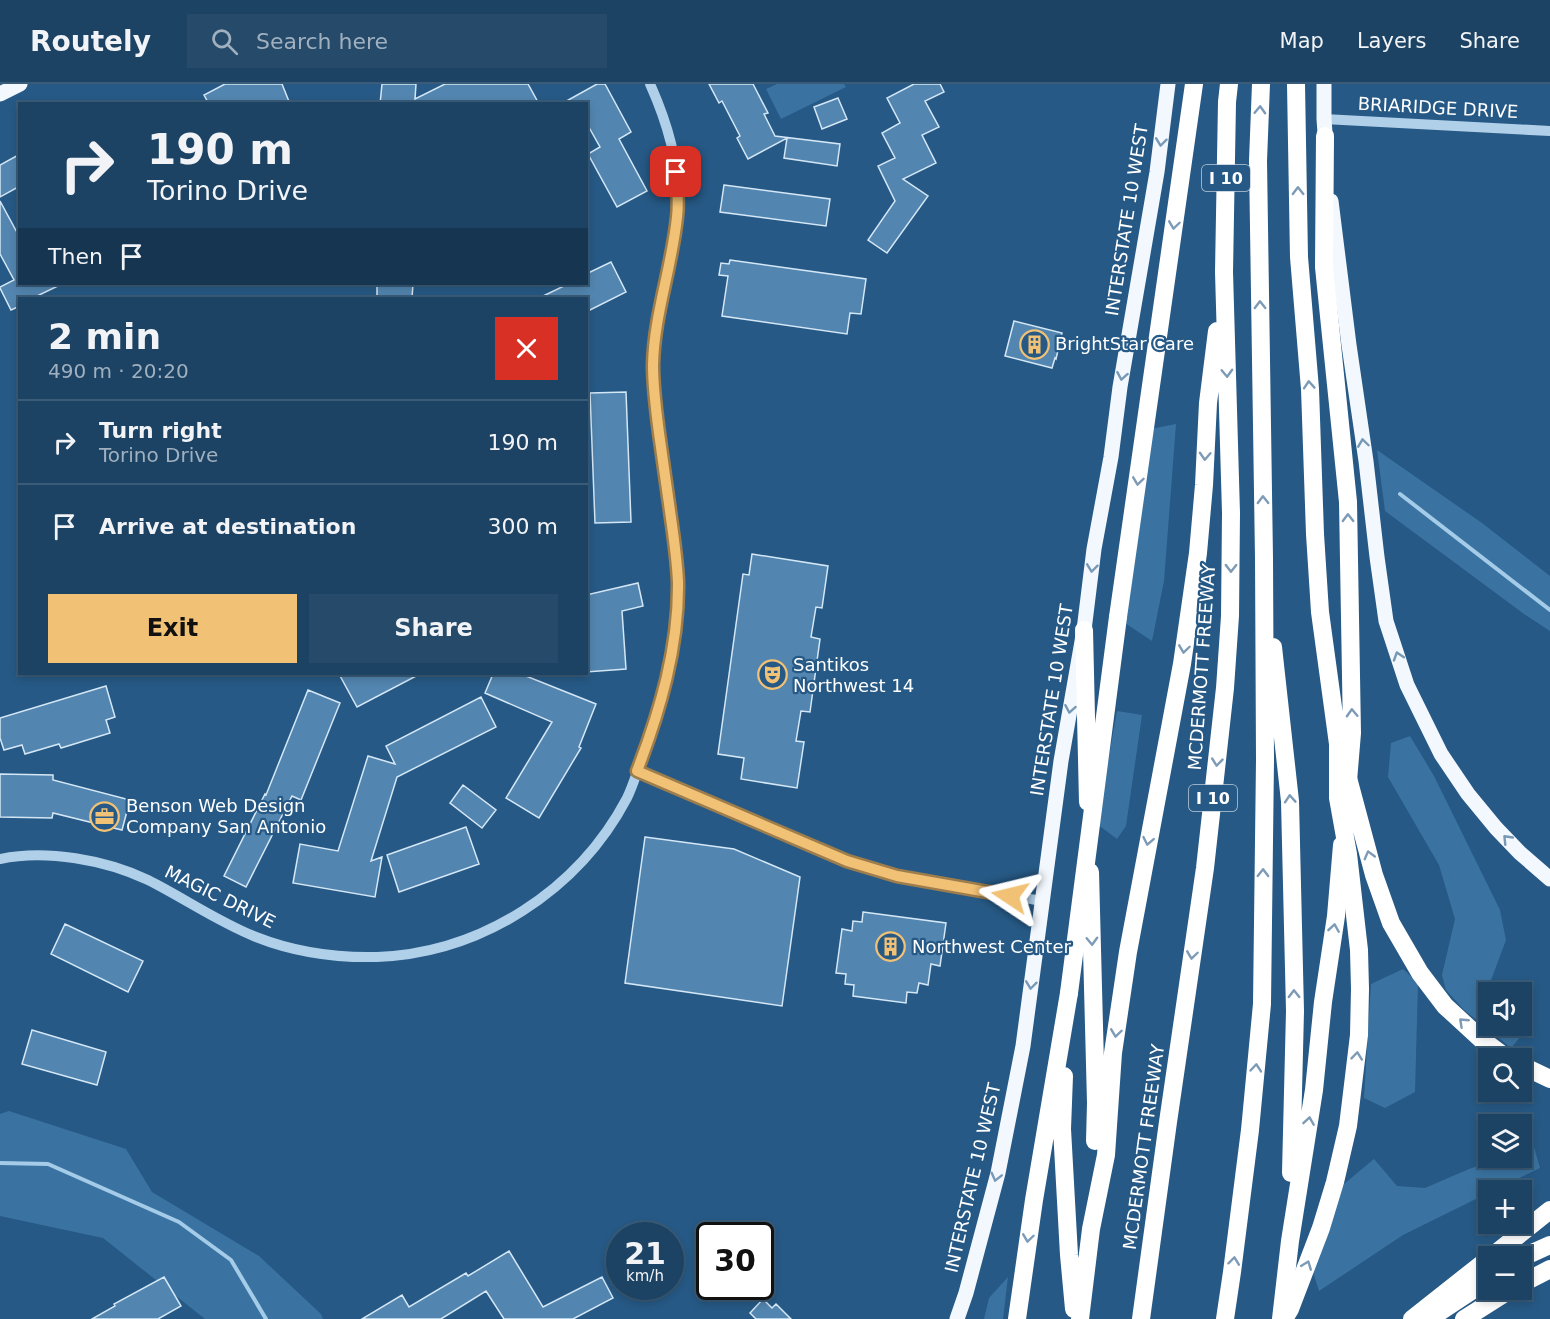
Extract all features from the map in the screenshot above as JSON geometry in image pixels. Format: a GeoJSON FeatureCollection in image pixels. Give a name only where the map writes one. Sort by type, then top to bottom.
{"type":"FeatureCollection","features":[{"type":"Feature","properties":{"kind":"highway"},"geometry":{"type":"LineString","coordinates":[[1017,1319],[1036,1188],[1069,993],[1118,617],[1194,84]]}},
{"type":"Feature","properties":{"kind":"highway","name":"MCDERMOTT FREEWAY"},"geometry":{"type":"LineString","coordinates":[[1141,1319],[1205,868],[1225,688],[1230,616],[1231,513],[1224,272],[1229,84]]}},
{"type":"Feature","properties":{"kind":"highway","name":"I 10"},"geometry":{"type":"LineString","coordinates":[[1225,1319],[1251,1130],[1262,1005],[1265,760],[1258,160],[1261,84]]}},
{"type":"Feature","properties":{"kind":"highway"},"geometry":{"type":"LineString","coordinates":[[1296,84],[1299,257],[1310,388],[1315,534],[1320,612],[1338,744],[1374,875],[1391,923],[1420,973],[1445,1006],[1493,1048]]}},
{"type":"Feature","properties":{"kind":"highway"},"geometry":{"type":"LineString","coordinates":[[1290,1241],[1314,1090],[1323,1002],[1336,916],[1352,733],[1348,502],[1324,267],[1325,128]]}},
{"type":"Feature","properties":{"kind":"highway"},"geometry":{"type":"LineString","coordinates":[[1078,1319],[1091,1228],[1106,1155],[1113,1053],[1128,952],[1182,664],[1198,553],[1208,403],[1224,272]]}},
{"type":"Feature","properties":{"kind":"highway"},"geometry":{"type":"LineString","coordinates":[[1264,558],[1290,801],[1295,1011],[1290,1241],[1283,1319]]}},
{"type":"Feature","properties":{"kind":"highway"},"geometry":{"type":"LineString","coordinates":[[1084,630],[1096,1103],[1091,1228]]}},
{"type":"Feature","properties":{"kind":"highway"},"geometry":{"type":"LineString","coordinates":[[1283,1319],[1290,1309],[1321,1228],[1335,1182],[1348,1126],[1358,1046],[1359,950],[1348,854],[1338,798],[1338,744]]}},
{"type":"Feature","properties":{"kind":"highway"},"geometry":{"type":"LineString","coordinates":[[1069,993],[1062,1129],[1069,1255],[1078,1319]]}},
{"type":"Feature","properties":{"kind":"highway"},"geometry":{"type":"LineString","coordinates":[[1532,1070],[1550,1078]]}},
{"type":"Feature","properties":{"kind":"highway"},"geometry":{"type":"LineString","coordinates":[[1504,1246],[1550,1210]]}},
{"type":"Feature","properties":{"kind":"highway"},"geometry":{"type":"LineString","coordinates":[[1532,1253],[1550,1245]]}},
{"type":"Feature","properties":{"kind":"highway"},"geometry":{"type":"LineString","coordinates":[[1412,1319],[1478,1267]]}},
{"type":"Feature","properties":{"kind":"highway"},"geometry":{"type":"LineString","coordinates":[[1532,1278],[1550,1269]]}},
{"type":"Feature","properties":{"kind":"highway"},"geometry":{"type":"LineString","coordinates":[[1429,1319],[1478,1287]]}},
{"type":"Feature","properties":{"kind":"highway"},"geometry":{"type":"LineString","coordinates":[[1464,1319],[1494,1300]]}},
{"type":"Feature","properties":{"kind":"main road"},"geometry":{"type":"LineString","coordinates":[[0,94],[20,84]]}},
{"type":"Feature","properties":{"kind":"main road","name":"INTERSTATE 10 WEST"},"geometry":{"type":"LineString","coordinates":[[957,1319],[998,1173],[1023,1044],[1061,761],[1084,630],[1094,549],[1111,457],[1120,387],[1157,172],[1168,84]]}},
{"type":"Feature","properties":{"kind":"main road"},"geometry":{"type":"LineString","coordinates":[[1324,84],[1330,193],[1386,621],[1407,685],[1441,754],[1468,794],[1496,828],[1550,879]]}},
{"type":"Feature","properties":{"kind":"street","name":"MAGIC DRIVE"},"geometry":{"type":"LineString","coordinates":[[0,859],[40,855],[69,858],[126,870],[257,937],[316,954],[378,957],[440,948],[498,926],[550,892],[593,849],[628,797],[654,728],[674,639],[678,581],[654,396],[653,363],[659,311],[677,218],[678,200],[676,172],[665,122],[650,84]]}},
{"type":"Feature","properties":{"kind":"street","name":"BRIARIDGE DRIVE"},"geometry":{"type":"LineString","coordinates":[[1325,128],[1550,131]]}},
{"type":"Feature","properties":{"kind":"street"},"geometry":{"type":"LineString","coordinates":[[637,771],[847,861],[897,876],[1041,901]]}},
{"type":"Feature","properties":{"kind":"shaded area"},"geometry":{"type":"Polygon","coordinates":[[[777,84],[844,84],[846,87],[781,119],[766,89],[777,84]]]}},
{"type":"Feature","properties":{"kind":"shaded area"},"geometry":{"type":"Polygon","coordinates":[[[1176,424],[1164,581],[1152,641],[1125,623],[1150,429],[1176,424]]]}},
{"type":"Feature","properties":{"kind":"shaded area"},"geometry":{"type":"Polygon","coordinates":[[[1377,450],[1482,523],[1550,576],[1550,631],[1385,511],[1377,450]]]}},
{"type":"Feature","properties":{"kind":"shaded area"},"geometry":{"type":"Polygon","coordinates":[[[1117,711],[1142,715],[1126,826],[1117,839],[1097,824],[1117,711]]]}},
{"type":"Feature","properties":{"kind":"shaded area"},"geometry":{"type":"Polygon","coordinates":[[[1410,736],[1434,776],[1500,910],[1506,940],[1490,982],[1478,982],[1478,1021],[1446,990],[1442,975],[1455,919],[1439,865],[1388,777],[1391,743],[1410,736]]]}},
{"type":"Feature","properties":{"kind":"shaded area"},"geometry":{"type":"Polygon","coordinates":[[[1403,969],[1418,983],[1415,1092],[1385,1108],[1364,1098],[1371,984],[1403,969]]]}},
{"type":"Feature","properties":{"kind":"shaded area"},"geometry":{"type":"Polygon","coordinates":[[[1496,1036],[1521,1036],[1511,1048],[1496,1036]]]}},
{"type":"Feature","properties":{"kind":"shaded area"},"geometry":{"type":"Polygon","coordinates":[[[9,1111],[126,1149],[152,1192],[259,1256],[321,1314],[323,1319],[205,1319],[103,1238],[0,1216],[0,1114],[9,1111]]]}},
{"type":"Feature","properties":{"kind":"shaded area"},"geometry":{"type":"Polygon","coordinates":[[[1534,1147],[1540,1168],[1515,1180],[1478,1180],[1478,1198],[1403,1235],[1319,1291],[1313,1272],[1344,1184],[1374,1159],[1397,1186],[1425,1188],[1478,1166],[1478,1168],[1532,1168],[1532,1148],[1534,1147]]]}},
{"type":"Feature","properties":{"kind":"shaded area"},"geometry":{"type":"Polygon","coordinates":[[[1008,1277],[1003,1319],[984,1319],[989,1298],[1008,1277]]]}},
{"type":"Feature","properties":{"kind":"building"},"geometry":{"type":"Polygon","coordinates":[[[225,84],[282,84],[289,102],[208,102],[204,95],[225,84]]]}},
{"type":"Feature","properties":{"kind":"building"},"geometry":{"type":"Polygon","coordinates":[[[382,84],[416,84],[415,99],[445,84],[528,84],[538,102],[380,102],[382,84]]]}},
{"type":"Feature","properties":{"kind":"building"},"geometry":{"type":"Polygon","coordinates":[[[597,84],[605,84],[631,132],[619,139],[647,191],[617,207],[588,154],[600,147],[588,126],[588,102],[565,102],[597,84]]]}},
{"type":"Feature","properties":{"kind":"building"},"geometry":{"type":"Polygon","coordinates":[[[709,84],[753,84],[768,113],[764,114],[775,136],[840,144],[837,166],[784,158],[787,138],[748,159],[737,138],[740,136],[722,101],[719,103],[709,84]]]}},
{"type":"Feature","properties":{"kind":"building"},"geometry":{"type":"Polygon","coordinates":[[[914,84],[940,84],[944,92],[925,101],[939,127],[922,135],[936,163],[903,179],[928,196],[887,253],[868,240],[895,201],[878,166],[895,158],[882,133],[900,123],[887,98],[914,84]]]}},
{"type":"Feature","properties":{"kind":"building"},"geometry":{"type":"Polygon","coordinates":[[[838,98],[847,119],[822,129],[814,107],[838,98]]]}},
{"type":"Feature","properties":{"kind":"building"},"geometry":{"type":"Polygon","coordinates":[[[18,155],[18,187],[0,197],[0,165],[18,155]]]}},
{"type":"Feature","properties":{"kind":"building"},"geometry":{"type":"Polygon","coordinates":[[[724,185],[830,199],[826,226],[720,212],[724,185]]]}},
{"type":"Feature","properties":{"kind":"building"},"geometry":{"type":"Polygon","coordinates":[[[0,201],[18,234],[18,285],[60,285],[35,297],[18,297],[18,307],[11,310],[0,287],[14,280],[0,254],[0,201]]]}},
{"type":"Feature","properties":{"kind":"building"},"geometry":{"type":"Polygon","coordinates":[[[730,260],[866,279],[861,314],[850,313],[847,334],[722,316],[728,276],[719,275],[721,263],[729,264],[730,260]]]}},
{"type":"Feature","properties":{"kind":"building"},"geometry":{"type":"Polygon","coordinates":[[[611,262],[626,292],[588,311],[588,297],[541,297],[566,285],[588,285],[588,273],[611,262]]]}},
{"type":"Feature","properties":{"kind":"building"},"geometry":{"type":"Polygon","coordinates":[[[377,285],[413,285],[412,297],[377,297],[377,285]]]}},
{"type":"Feature","properties":{"kind":"building","name":"BrightStar Care"},"geometry":{"type":"Polygon","coordinates":[[[1014,321],[1062,333],[1052,368],[1005,356],[1014,321]]]}},
{"type":"Feature","properties":{"kind":"building"},"geometry":{"type":"Polygon","coordinates":[[[626,392],[631,522],[595,523],[590,393],[626,392]]]}},
{"type":"Feature","properties":{"kind":"building","name":"Santikos Northwest 14"},"geometry":{"type":"Polygon","coordinates":[[[752,554],[828,566],[822,608],[816,607],[811,637],[820,639],[810,712],[801,711],[796,741],[804,742],[797,788],[741,779],[744,758],[718,754],[743,574],[749,575],[752,554]]]}},
{"type":"Feature","properties":{"kind":"building"},"geometry":{"type":"Polygon","coordinates":[[[638,583],[643,606],[622,611],[626,669],[588,672],[588,595],[638,583]]]}},
{"type":"Feature","properties":{"kind":"building"},"geometry":{"type":"Polygon","coordinates":[[[340,675],[418,675],[357,707],[340,675]]]}},
{"type":"Feature","properties":{"kind":"building"},"geometry":{"type":"Polygon","coordinates":[[[493,675],[524,675],[596,704],[579,747],[581,748],[539,818],[506,798],[552,722],[485,693],[493,675]]]}},
{"type":"Feature","properties":{"kind":"building"},"geometry":{"type":"Polygon","coordinates":[[[106,686],[115,717],[106,720],[110,733],[61,748],[59,744],[25,754],[22,745],[4,750],[0,738],[0,718],[106,686]]]}},
{"type":"Feature","properties":{"kind":"building"},"geometry":{"type":"Polygon","coordinates":[[[308,690],[340,703],[301,800],[292,796],[246,887],[224,876],[266,795],[308,690]]]}},
{"type":"Feature","properties":{"kind":"building"},"geometry":{"type":"Polygon","coordinates":[[[481,697],[496,727],[397,777],[371,861],[382,857],[375,897],[293,883],[300,844],[338,851],[368,756],[395,764],[386,746],[481,697]]]}},
{"type":"Feature","properties":{"kind":"building"},"geometry":{"type":"Polygon","coordinates":[[[0,774],[53,775],[53,780],[130,800],[122,830],[53,813],[52,818],[0,817],[0,774]]]}},
{"type":"Feature","properties":{"kind":"building"},"geometry":{"type":"Polygon","coordinates":[[[463,785],[496,810],[482,828],[450,803],[463,785]]]}},
{"type":"Feature","properties":{"kind":"building"},"geometry":{"type":"Polygon","coordinates":[[[466,827],[479,864],[399,892],[387,855],[466,827]]]}},
{"type":"Feature","properties":{"kind":"building"},"geometry":{"type":"Polygon","coordinates":[[[645,837],[734,849],[800,877],[782,1006],[625,983],[645,837]]]}},
{"type":"Feature","properties":{"kind":"building","name":"Northwest Center"},"geometry":{"type":"Polygon","coordinates":[[[863,912],[946,923],[940,966],[931,964],[928,985],[919,983],[917,993],[907,992],[906,1003],[853,996],[854,985],[845,984],[846,974],[836,973],[842,929],[852,931],[853,921],[862,922],[863,912]]]}},
{"type":"Feature","properties":{"kind":"building"},"geometry":{"type":"Polygon","coordinates":[[[65,924],[143,961],[128,992],[51,954],[65,924]]]}},
{"type":"Feature","properties":{"kind":"building"},"geometry":{"type":"Polygon","coordinates":[[[32,1030],[106,1052],[97,1085],[22,1064],[32,1030]]]}},
{"type":"Feature","properties":{"kind":"building"},"geometry":{"type":"Polygon","coordinates":[[[509,1251],[543,1307],[602,1277],[606,1285],[606,1300],[609,1300],[573,1319],[504,1319],[486,1291],[441,1319],[362,1319],[402,1295],[409,1307],[466,1273],[468,1276],[509,1251]]]}},
{"type":"Feature","properties":{"kind":"building"},"geometry":{"type":"Polygon","coordinates":[[[164,1277],[181,1306],[158,1319],[92,1319],[115,1306],[114,1304],[164,1277]]]}},
{"type":"Feature","properties":{"kind":"building"},"geometry":{"type":"Polygon","coordinates":[[[764,1300],[772,1308],[776,1304],[791,1319],[756,1319],[750,1313],[764,1300]]]}},
{"type":"Feature","properties":{"kind":"waterway"},"geometry":{"type":"LineString","coordinates":[[1400,494],[1550,610]]}},
{"type":"Feature","properties":{"kind":"waterway"},"geometry":{"type":"LineString","coordinates":[[0,1163],[48,1164],[179,1222],[231,1260],[266,1319]]}},
{"type":"Feature","properties":{"kind":"place","name":"BrightStar Care"},"geometry":{"type":"Point","coordinates":[1034,344]}},
{"type":"Feature","properties":{"kind":"place","name":"Santikos Northwest 14"},"geometry":{"type":"Point","coordinates":[772,675]}},
{"type":"Feature","properties":{"kind":"place","name":"Benson Web Design Company San Antonio"},"geometry":{"type":"Point","coordinates":[105,816]}},
{"type":"Feature","properties":{"kind":"place","name":"Northwest Center"},"geometry":{"type":"Point","coordinates":[891,947]}},
{"type":"Feature","properties":{"kind":"route"},"geometry":{"type":"LineString","coordinates":[[676,172],[677,218],[659,311],[653,363],[654,396],[675,546],[678,581],[677,610],[674,639],[662,696],[654,728],[637,771],[847,861],[897,876],[1010,896]]}}]}
